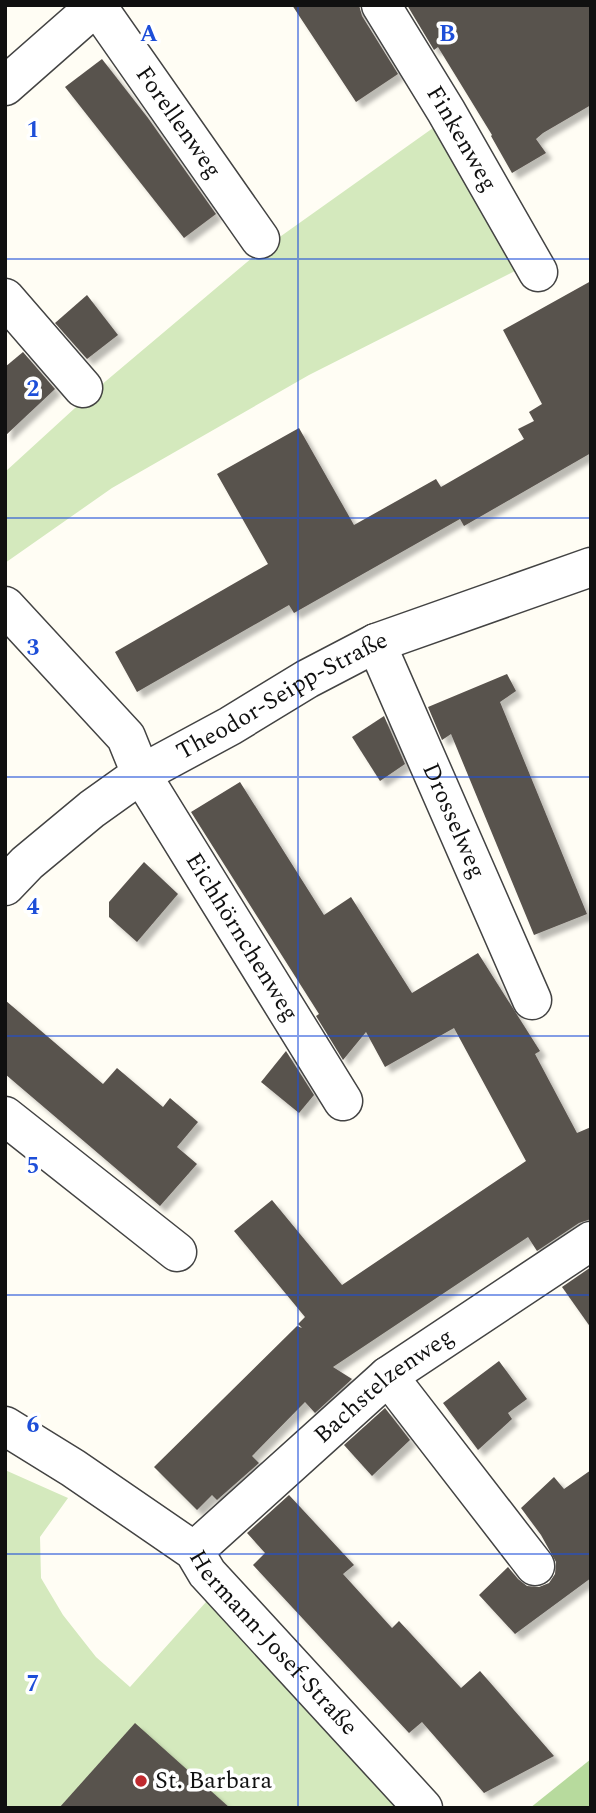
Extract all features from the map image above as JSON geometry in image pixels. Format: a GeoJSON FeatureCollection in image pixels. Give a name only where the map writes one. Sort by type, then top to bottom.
{"type":"FeatureCollection","features":[{"type":"Feature","properties":{"kind":"street"},"geometry":{"type":"LineString","coordinates":[[5,86],[97,5]]}},
{"type":"Feature","properties":{"kind":"street","name":"Forellenweg"},"geometry":{"type":"LineString","coordinates":[[97,5],[260,239]]}},
{"type":"Feature","properties":{"kind":"street","name":"Finkenweg"},"geometry":{"type":"LineString","coordinates":[[381,5],[446,111],[538,272]]}},
{"type":"Feature","properties":{"kind":"street"},"geometry":{"type":"LineString","coordinates":[[5,298],[83,388]]}},
{"type":"Feature","properties":{"kind":"street","name":"Theodor-Seipp-Straße"},"geometry":{"type":"LineString","coordinates":[[5,886],[27,863],[92,809],[141,774],[230,726],[307,679],[376,643],[591,567]]}},
{"type":"Feature","properties":{"kind":"street","name":"Eichhörnchenweg"},"geometry":{"type":"LineString","coordinates":[[5,606],[127,737],[141,774],[343,1101]]}},
{"type":"Feature","properties":{"kind":"street","name":"Drosselweg"},"geometry":{"type":"LineString","coordinates":[[376,643],[532,1000]]}},
{"type":"Feature","properties":{"kind":"street"},"geometry":{"type":"LineString","coordinates":[[5,1116],[177,1252]]}},
{"type":"Feature","properties":{"kind":"street","name":"Bachstelzenweg"},"geometry":{"type":"LineString","coordinates":[[194,1551],[388,1376],[591,1241]]}},
{"type":"Feature","properties":{"kind":"street"},"geometry":{"type":"LineString","coordinates":[[388,1376],[535,1566]]}},
{"type":"Feature","properties":{"kind":"street","name":"Hermann-Josef-Straße"},"geometry":{"type":"LineString","coordinates":[[5,1426],[73,1468],[194,1551],[207,1573],[423,1808]]}},
{"type":"Feature","properties":{"kind":"green space"},"geometry":{"type":"Polygon","coordinates":[[[440,123],[525,266],[309,375],[112,488],[5,563],[5,472],[87,397],[260,251],[440,123]]]}},
{"type":"Feature","properties":{"kind":"green space"},"geometry":{"type":"Polygon","coordinates":[[[5,1470],[68,1498],[40,1537],[41,1578],[63,1615],[96,1657],[130,1687],[214,1593],[409,1808],[5,1808],[5,1470]]]}},
{"type":"Feature","properties":{"kind":"green space"},"geometry":{"type":"Polygon","coordinates":[[[591,1759],[591,1808],[530,1808],[591,1759]]]}},
{"type":"Feature","properties":{"kind":"building"},"geometry":{"type":"Polygon","coordinates":[[[292,5],[359,5],[362,16],[398,74],[356,102],[292,5]]]}},
{"type":"Feature","properties":{"kind":"building"},"geometry":{"type":"Polygon","coordinates":[[[407,5],[591,5],[591,105],[536,139],[546,153],[512,173],[438,47],[434,50],[407,5]]]}},
{"type":"Feature","properties":{"kind":"building"},"geometry":{"type":"Polygon","coordinates":[[[102,59],[216,214],[184,238],[65,87],[102,59]]]}},
{"type":"Feature","properties":{"kind":"building"},"geometry":{"type":"Polygon","coordinates":[[[591,281],[591,453],[464,526],[460,519],[294,613],[289,605],[137,692],[115,652],[268,564],[217,474],[299,428],[354,525],[436,479],[441,487],[524,439],[518,429],[534,421],[529,412],[542,404],[503,330],[591,281]]]}},
{"type":"Feature","properties":{"kind":"building"},"geometry":{"type":"Polygon","coordinates":[[[87,295],[118,335],[87,359],[55,323],[87,295]]]}},
{"type":"Feature","properties":{"kind":"building"},"geometry":{"type":"Polygon","coordinates":[[[23,352],[55,389],[5,436],[5,367],[23,352]]]}},
{"type":"Feature","properties":{"kind":"building"},"geometry":{"type":"Polygon","coordinates":[[[507,674],[516,691],[500,702],[587,914],[534,935],[451,734],[442,740],[428,707],[507,674]]]}},
{"type":"Feature","properties":{"kind":"building"},"geometry":{"type":"Polygon","coordinates":[[[384,716],[405,764],[380,781],[352,737],[384,716]]]}},
{"type":"Feature","properties":{"kind":"building"},"geometry":{"type":"Polygon","coordinates":[[[240,782],[324,915],[351,897],[412,993],[478,953],[540,1051],[535,1054],[577,1133],[591,1127],[591,1219],[579,1223],[537,1251],[528,1237],[333,1367],[352,1379],[315,1413],[305,1402],[252,1456],[259,1463],[217,1500],[212,1495],[197,1510],[154,1467],[297,1326],[302,1328],[298,1324],[305,1317],[234,1231],[272,1200],[342,1285],[526,1161],[454,1028],[385,1067],[366,1032],[343,1060],[316,1016],[319,1014],[191,812],[240,782]]]}},
{"type":"Feature","properties":{"kind":"building"},"geometry":{"type":"Polygon","coordinates":[[[144,862],[178,894],[137,942],[109,917],[109,902],[144,862]]]}},
{"type":"Feature","properties":{"kind":"building"},"geometry":{"type":"Polygon","coordinates":[[[5,1000],[103,1084],[117,1068],[163,1107],[170,1098],[198,1122],[177,1147],[197,1164],[160,1206],[5,1074],[5,1000]]]}},
{"type":"Feature","properties":{"kind":"building"},"geometry":{"type":"Polygon","coordinates":[[[286,1051],[314,1095],[299,1113],[261,1082],[286,1051]]]}},
{"type":"Feature","properties":{"kind":"building"},"geometry":{"type":"Polygon","coordinates":[[[591,1267],[591,1328],[562,1287],[591,1267]]]}},
{"type":"Feature","properties":{"kind":"building"},"geometry":{"type":"Polygon","coordinates":[[[499,1361],[527,1399],[508,1413],[512,1419],[478,1450],[443,1403],[499,1361]]]}},
{"type":"Feature","properties":{"kind":"building"},"geometry":{"type":"Polygon","coordinates":[[[385,1408],[410,1440],[372,1476],[344,1445],[385,1408]]]}},
{"type":"Feature","properties":{"kind":"building"},"geometry":{"type":"Polygon","coordinates":[[[591,1470],[591,1578],[515,1634],[479,1595],[508,1567],[527,1586],[539,1587],[549,1583],[555,1574],[556,1562],[521,1508],[554,1477],[564,1489],[591,1470]]]}},
{"type":"Feature","properties":{"kind":"building"},"geometry":{"type":"Polygon","coordinates":[[[289,1495],[354,1565],[343,1574],[392,1628],[399,1621],[461,1688],[480,1671],[554,1756],[484,1793],[422,1722],[409,1733],[253,1565],[265,1553],[247,1533],[289,1495]]]}},
{"type":"Feature","properties":{"kind":"building","name":"St. Barbara"},"geometry":{"type":"Polygon","coordinates":[[[135,1723],[230,1808],[59,1808],[135,1723]]]}},
{"type":"Feature","properties":{"kind":"place","name":"St. Barbara"},"geometry":{"type":"Point","coordinates":[141,1781]}}]}
